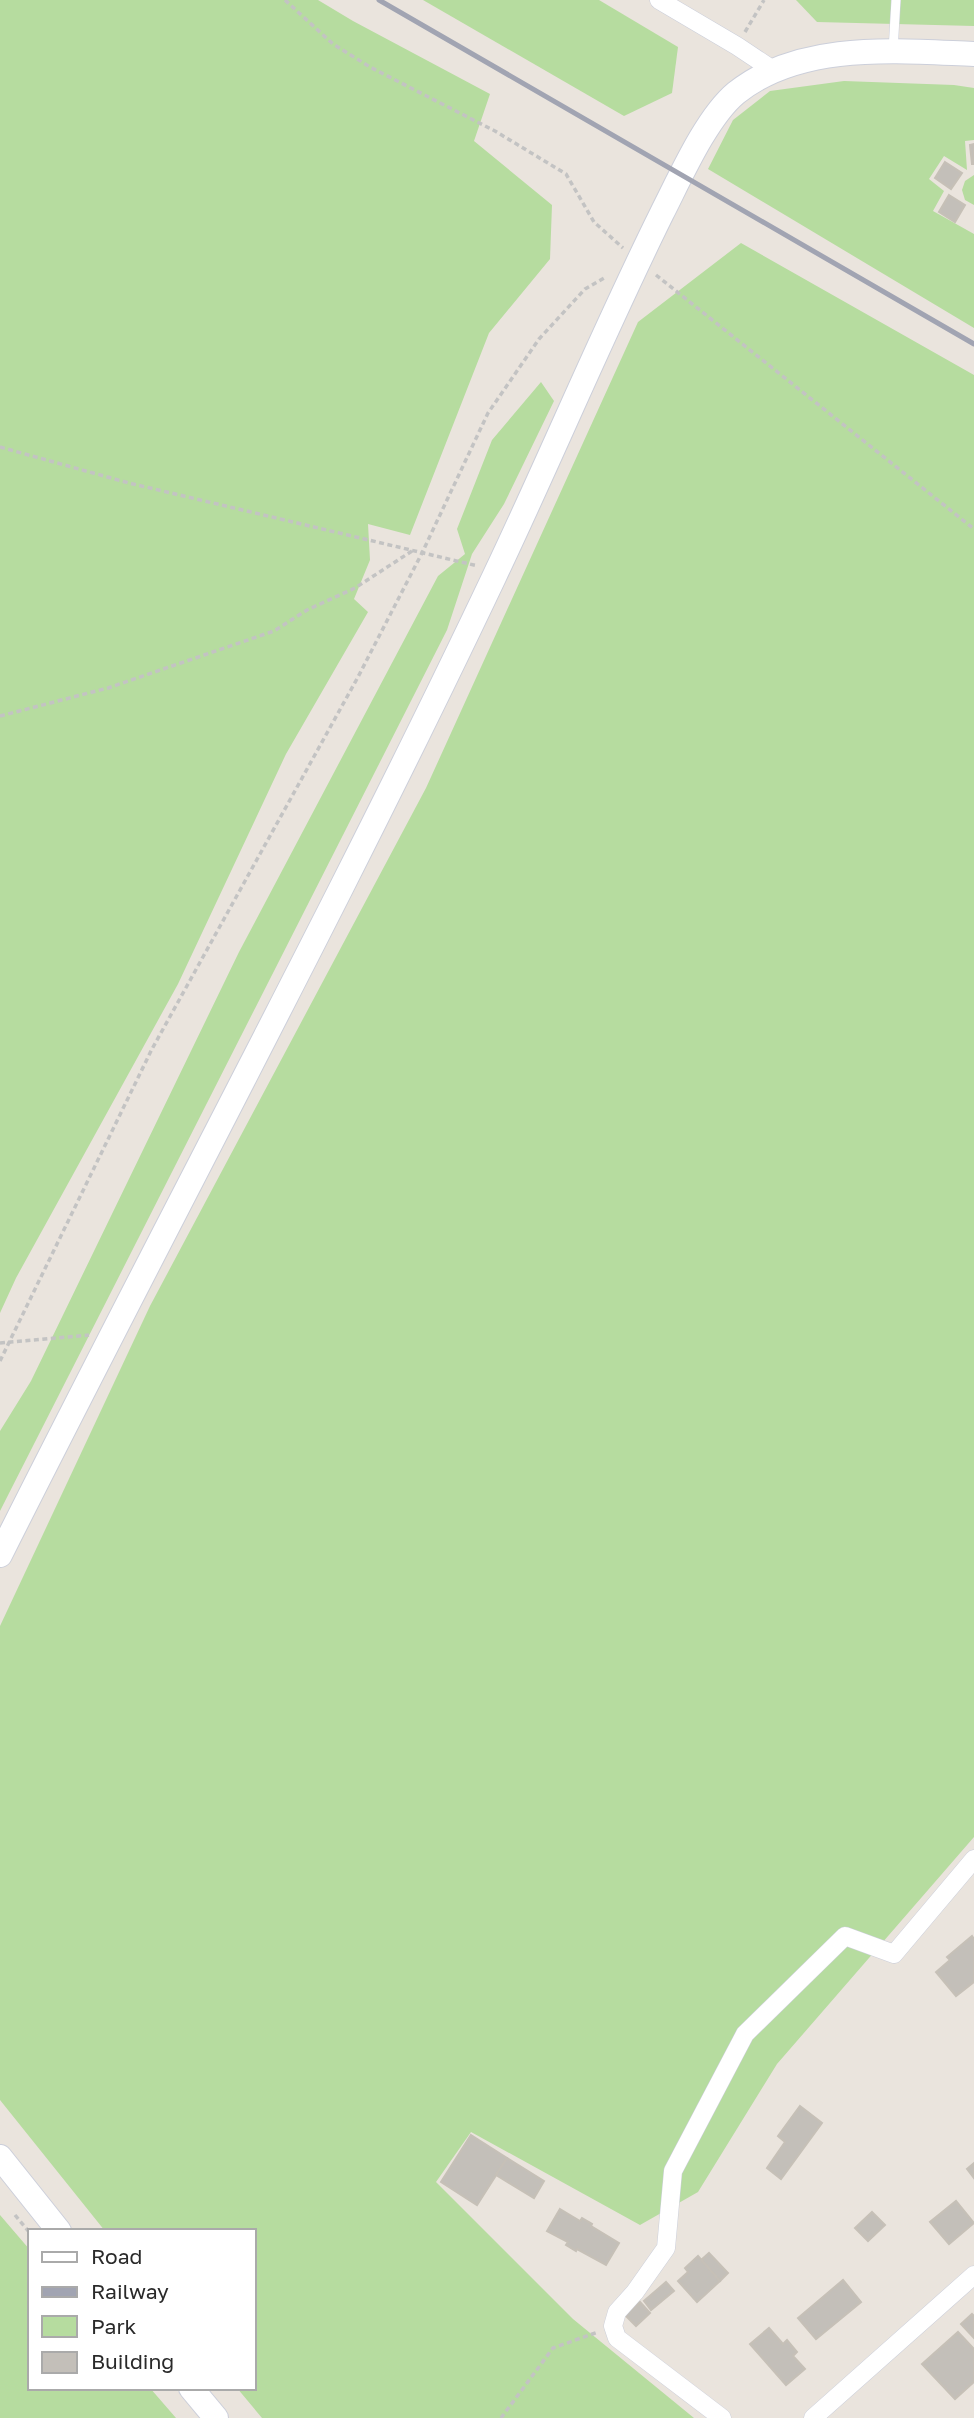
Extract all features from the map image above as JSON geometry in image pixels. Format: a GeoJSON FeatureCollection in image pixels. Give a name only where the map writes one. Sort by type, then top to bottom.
{"type":"FeatureCollection","features":[{"type":"Feature","properties":{"kind":"main road"},"geometry":{"type":"LineString","coordinates":[[0,1555],[370,835],[497,571],[639,260],[681,176],[717,114],[735,94],[773,70],[825,57],[893,51],[974,54]]}},
{"type":"Feature","properties":{"kind":"main road"},"geometry":{"type":"LineString","coordinates":[[0,2157],[57,2229]]}},
{"type":"Feature","properties":{"kind":"main road"},"geometry":{"type":"LineString","coordinates":[[193,2390],[216,2418]]}},
{"type":"Feature","properties":{"kind":"street"},"geometry":{"type":"LineString","coordinates":[[659,0],[773,70]]}},
{"type":"Feature","properties":{"kind":"street"},"geometry":{"type":"LineString","coordinates":[[722,2418],[617,2338],[613,2326],[617,2312],[666,2248],[673,2171],[745,2034],[845,1936],[894,1954],[974,1859]]}},
{"type":"Feature","properties":{"kind":"street"},"geometry":{"type":"LineString","coordinates":[[813,2418],[974,2275]]}},
{"type":"Feature","properties":{"kind":"lane"},"geometry":{"type":"LineString","coordinates":[[893,51],[896,0]]}},
{"type":"Feature","properties":{"kind":"path"},"geometry":{"type":"LineString","coordinates":[[285,0],[332,44],[370,68],[495,131],[566,174],[594,222],[615,243],[974,529]]}},
{"type":"Feature","properties":{"kind":"path"},"geometry":{"type":"LineString","coordinates":[[737,46],[764,0]]}},
{"type":"Feature","properties":{"kind":"path"},"geometry":{"type":"LineString","coordinates":[[0,1361],[152,1049],[358,677],[422,553],[488,413],[539,339],[585,289],[606,277]]}},
{"type":"Feature","properties":{"kind":"path"},"geometry":{"type":"LineString","coordinates":[[0,447],[129,483],[497,571]]}},
{"type":"Feature","properties":{"kind":"path"},"geometry":{"type":"LineString","coordinates":[[0,716],[108,688],[274,631],[307,610],[355,587],[412,551]]}},
{"type":"Feature","properties":{"kind":"path"},"geometry":{"type":"LineString","coordinates":[[0,1343],[112,1333]]}},
{"type":"Feature","properties":{"kind":"path"},"geometry":{"type":"LineString","coordinates":[[15,2215],[28,2230]]}},
{"type":"Feature","properties":{"kind":"path"},"geometry":{"type":"LineString","coordinates":[[501,2418],[553,2348],[613,2326]]}},
{"type":"Feature","properties":{"kind":"green space"},"geometry":{"type":"Polygon","coordinates":[[[0,0],[318,0],[490,94],[474,141],[552,205],[550,259],[489,333],[410,535],[368,524],[370,560],[354,599],[368,612],[286,754],[178,984],[16,1278],[0,1313],[0,0]]]}},
{"type":"Feature","properties":{"kind":"green space"},"geometry":{"type":"Polygon","coordinates":[[[423,0],[599,0],[678,47],[672,93],[624,116],[423,0]]]}},
{"type":"Feature","properties":{"kind":"green space"},"geometry":{"type":"Polygon","coordinates":[[[796,0],[974,0],[974,26],[817,22],[796,0]]]}},
{"type":"Feature","properties":{"kind":"green space"},"geometry":{"type":"Polygon","coordinates":[[[844,81],[974,88],[974,140],[965,141],[967,170],[944,156],[929,179],[944,191],[933,211],[974,234],[974,328],[708,169],[733,120],[770,91],[844,81]]]}},
{"type":"Feature","properties":{"kind":"green space"},"geometry":{"type":"Polygon","coordinates":[[[974,175],[974,205],[965,200],[962,190],[965,181],[974,175]]]}},
{"type":"Feature","properties":{"kind":"green space"},"geometry":{"type":"Polygon","coordinates":[[[741,243],[974,375],[974,1837],[777,2064],[698,2192],[640,2225],[471,2132],[436,2182],[573,2319],[694,2418],[262,2418],[239,2390],[256,2390],[256,2229],[103,2229],[0,2100],[0,1626],[150,1306],[426,788],[638,322],[741,243]]]}},
{"type":"Feature","properties":{"kind":"green space"},"geometry":{"type":"Polygon","coordinates":[[[541,382],[554,401],[504,504],[472,554],[447,630],[0,1511],[0,1431],[31,1381],[239,952],[438,576],[465,554],[457,529],[492,440],[541,382]]]}},
{"type":"Feature","properties":{"kind":"green space"},"geometry":{"type":"Polygon","coordinates":[[[0,2215],[28,2248],[28,2390],[152,2390],[176,2418],[0,2418],[0,2215]]]}},
{"type":"Feature","properties":{"kind":"building"},"geometry":{"type":"Polygon","coordinates":[[[974,144],[974,164],[972,164],[970,145],[974,144]]]}},
{"type":"Feature","properties":{"kind":"building"},"geometry":{"type":"Polygon","coordinates":[[[945,162],[962,173],[951,189],[935,178],[945,162]]]}},
{"type":"Feature","properties":{"kind":"building"},"geometry":{"type":"Polygon","coordinates":[[[949,195],[965,205],[955,222],[939,212],[949,195]]]}},
{"type":"Feature","properties":{"kind":"building"},"geometry":{"type":"Polygon","coordinates":[[[972,1936],[974,1982],[956,1996],[936,1972],[950,1960],[947,1957],[972,1936]]]}},
{"type":"Feature","properties":{"kind":"building"},"geometry":{"type":"Polygon","coordinates":[[[800,2106],[822,2123],[781,2179],[767,2168],[785,2142],[778,2136],[800,2106]]]}},
{"type":"Feature","properties":{"kind":"building"},"geometry":{"type":"Polygon","coordinates":[[[471,2135],[507,2158],[477,2205],[441,2182],[471,2135]]]}},
{"type":"Feature","properties":{"kind":"building"},"geometry":{"type":"Polygon","coordinates":[[[507,2158],[544,2181],[534,2198],[496,2175],[507,2158]]]}},
{"type":"Feature","properties":{"kind":"building"},"geometry":{"type":"Polygon","coordinates":[[[974,2163],[974,2178],[967,2169],[974,2163]]]}},
{"type":"Feature","properties":{"kind":"building"},"geometry":{"type":"Polygon","coordinates":[[[956,2201],[974,2223],[949,2244],[930,2222],[956,2201]]]}},
{"type":"Feature","properties":{"kind":"building"},"geometry":{"type":"Polygon","coordinates":[[[560,2209],[580,2221],[582,2218],[619,2243],[606,2265],[577,2249],[576,2251],[566,2245],[568,2242],[547,2231],[560,2209]]]}},
{"type":"Feature","properties":{"kind":"building"},"geometry":{"type":"Polygon","coordinates":[[[872,2212],[885,2225],[868,2241],[855,2228],[872,2212]]]}},
{"type":"Feature","properties":{"kind":"building"},"geometry":{"type":"Polygon","coordinates":[[[709,2253],[728,2273],[720,2281],[701,2260],[709,2253]]]}},
{"type":"Feature","properties":{"kind":"building"},"geometry":{"type":"Polygon","coordinates":[[[698,2256],[720,2281],[697,2302],[678,2281],[688,2272],[685,2268],[698,2256]]]}},
{"type":"Feature","properties":{"kind":"building"},"geometry":{"type":"Polygon","coordinates":[[[843,2280],[861,2302],[816,2339],[798,2318],[843,2280]]]}},
{"type":"Feature","properties":{"kind":"building"},"geometry":{"type":"Polygon","coordinates":[[[666,2282],[674,2291],[651,2310],[644,2301],[666,2282]]]}},
{"type":"Feature","properties":{"kind":"building"},"geometry":{"type":"Polygon","coordinates":[[[640,2302],[650,2313],[636,2326],[625,2315],[640,2302]]]}},
{"type":"Feature","properties":{"kind":"building"},"geometry":{"type":"Polygon","coordinates":[[[972,2314],[974,2316],[974,2338],[961,2324],[972,2314]]]}},
{"type":"Feature","properties":{"kind":"building"},"geometry":{"type":"Polygon","coordinates":[[[769,2328],[783,2344],[787,2340],[797,2352],[793,2356],[805,2369],[786,2385],[750,2344],[769,2328]]]}},
{"type":"Feature","properties":{"kind":"building"},"geometry":{"type":"Polygon","coordinates":[[[958,2332],[974,2349],[974,2382],[955,2399],[922,2364],[958,2332]]]}},
{"type":"Feature","properties":{"kind":"railway"},"geometry":{"type":"LineString","coordinates":[[379,0],[974,344]]}}]}
